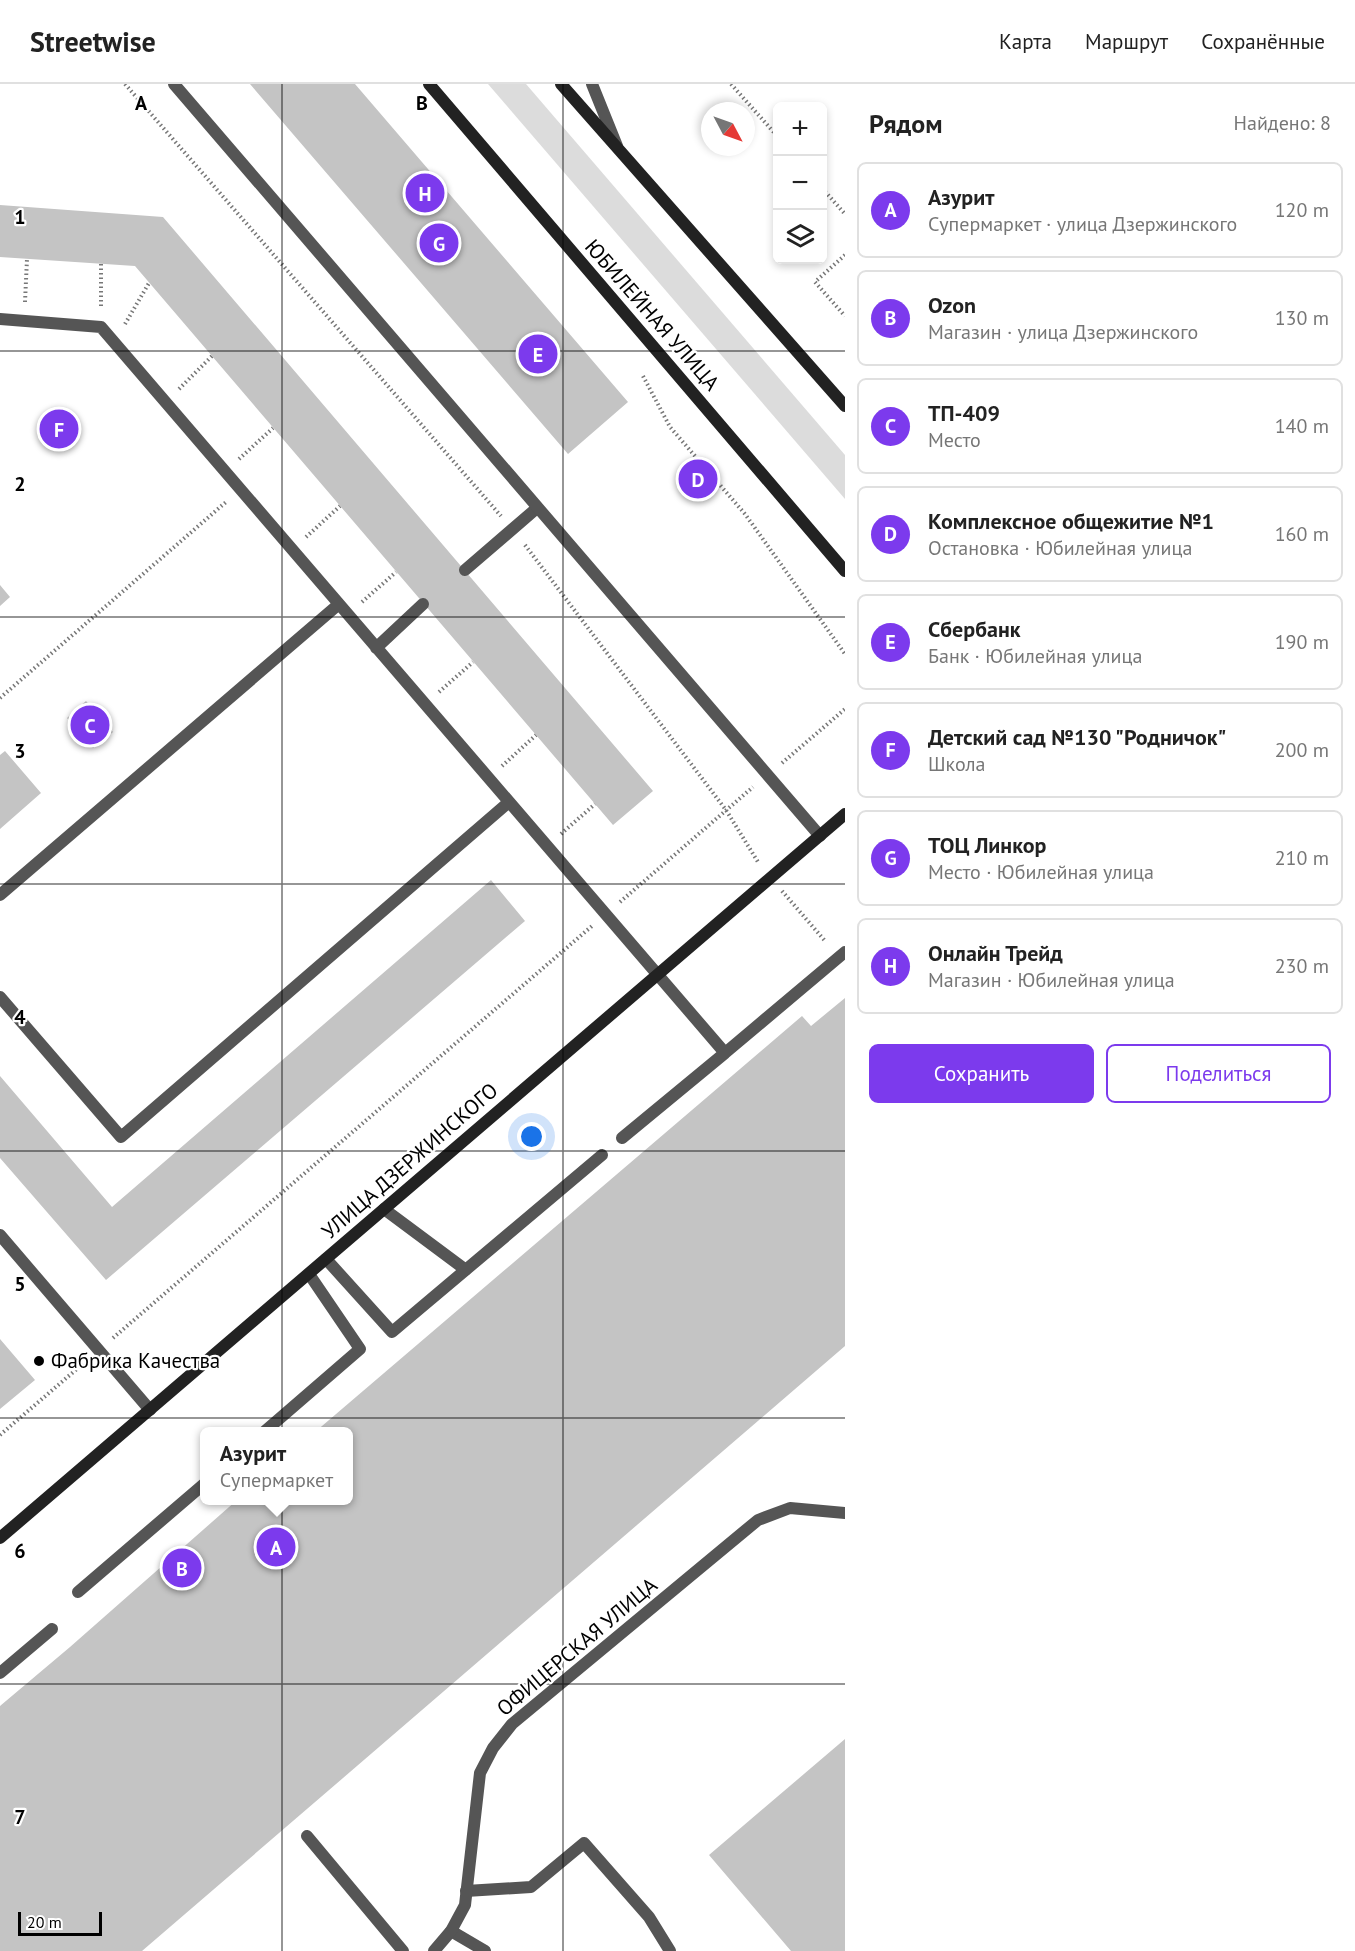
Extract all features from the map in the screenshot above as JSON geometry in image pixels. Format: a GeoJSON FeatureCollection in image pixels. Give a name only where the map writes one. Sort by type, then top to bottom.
{"type":"FeatureCollection","features":[{"type":"Feature","properties":{"kind":"main road","name":"ЮБИЛЕЙНАЯ УЛИЦА"},"geometry":{"type":"LineString","coordinates":[[429,84],[845,571]]}},
{"type":"Feature","properties":{"kind":"main road"},"geometry":{"type":"LineString","coordinates":[[561,84],[845,406]]}},
{"type":"Feature","properties":{"kind":"main road","name":"УЛИЦА ДЗЕРЖИНСКОГО"},"geometry":{"type":"LineString","coordinates":[[0,1538],[845,814]]}},
{"type":"Feature","properties":{"kind":"street"},"geometry":{"type":"LineString","coordinates":[[174,84],[819,836]]}},
{"type":"Feature","properties":{"kind":"street"},"geometry":{"type":"LineString","coordinates":[[592,84],[620,152]]}},
{"type":"Feature","properties":{"kind":"street"},"geometry":{"type":"LineString","coordinates":[[0,319],[101,327],[725,1053]]}},
{"type":"Feature","properties":{"kind":"street"},"geometry":{"type":"LineString","coordinates":[[465,570],[537,508]]}},
{"type":"Feature","properties":{"kind":"street"},"geometry":{"type":"LineString","coordinates":[[0,895],[339,604]]}},
{"type":"Feature","properties":{"kind":"street"},"geometry":{"type":"LineString","coordinates":[[376,648],[423,604]]}},
{"type":"Feature","properties":{"kind":"street"},"geometry":{"type":"LineString","coordinates":[[0,997],[121,1137],[509,802]]}},
{"type":"Feature","properties":{"kind":"street"},"geometry":{"type":"LineString","coordinates":[[622,1138],[842,955]]}},
{"type":"Feature","properties":{"kind":"street"},"geometry":{"type":"LineString","coordinates":[[326,1259],[392,1332],[602,1155]]}},
{"type":"Feature","properties":{"kind":"street"},"geometry":{"type":"LineString","coordinates":[[384,1209],[466,1270]]}},
{"type":"Feature","properties":{"kind":"street"},"geometry":{"type":"LineString","coordinates":[[0,1235],[150,1410]]}},
{"type":"Feature","properties":{"kind":"street"},"geometry":{"type":"LineString","coordinates":[[269,1427],[360,1349],[309,1274]]}},
{"type":"Feature","properties":{"kind":"street"},"geometry":{"type":"LineString","coordinates":[[78,1592],[200,1487]]}},
{"type":"Feature","properties":{"kind":"street","name":"ОФИЦЕРСКАЯ УЛИЦА"},"geometry":{"type":"LineString","coordinates":[[434,1951],[451,1931],[465,1905],[480,1773],[493,1748],[512,1724],[758,1520],[790,1508],[845,1513]]}},
{"type":"Feature","properties":{"kind":"street"},"geometry":{"type":"LineString","coordinates":[[0,1673],[52,1629]]}},
{"type":"Feature","properties":{"kind":"street"},"geometry":{"type":"LineString","coordinates":[[307,1836],[403,1951]]}},
{"type":"Feature","properties":{"kind":"street"},"geometry":{"type":"LineString","coordinates":[[466,1891],[531,1887],[584,1843],[649,1917],[669,1951]]}},
{"type":"Feature","properties":{"kind":"street"},"geometry":{"type":"LineString","coordinates":[[451,1931],[485,1951]]}},
{"type":"Feature","properties":{"kind":"path"},"geometry":{"type":"LineString","coordinates":[[126,84],[512,528],[726,810],[753,856],[842,955]]}},
{"type":"Feature","properties":{"kind":"path"},"geometry":{"type":"LineString","coordinates":[[731,84],[773,132]]}},
{"type":"Feature","properties":{"kind":"path"},"geometry":{"type":"LineString","coordinates":[[827,194],[845,214]]}},
{"type":"Feature","properties":{"kind":"path"},"geometry":{"type":"LineString","coordinates":[[845,255],[815,282],[845,316]]}},
{"type":"Feature","properties":{"kind":"path"},"geometry":{"type":"LineString","coordinates":[[24,321],[27,259]]}},
{"type":"Feature","properties":{"kind":"path"},"geometry":{"type":"LineString","coordinates":[[100,264],[101,327]]}},
{"type":"Feature","properties":{"kind":"path"},"geometry":{"type":"LineString","coordinates":[[115,343],[149,283]]}},
{"type":"Feature","properties":{"kind":"path"},"geometry":{"type":"LineString","coordinates":[[165,402],[212,357]]}},
{"type":"Feature","properties":{"kind":"path"},"geometry":{"type":"LineString","coordinates":[[644,376],[670,427],[745,514],[845,654]]}},
{"type":"Feature","properties":{"kind":"path"},"geometry":{"type":"LineString","coordinates":[[225,471],[273,428]]}},
{"type":"Feature","properties":{"kind":"path"},"geometry":{"type":"LineString","coordinates":[[0,698],[240,489]]}},
{"type":"Feature","properties":{"kind":"path"},"geometry":{"type":"LineString","coordinates":[[292,549],[340,506]]}},
{"type":"Feature","properties":{"kind":"path"},"geometry":{"type":"LineString","coordinates":[[348,614],[396,572]]}},
{"type":"Feature","properties":{"kind":"path"},"geometry":{"type":"LineString","coordinates":[[425,704],[473,662]]}},
{"type":"Feature","properties":{"kind":"path"},"geometry":{"type":"LineString","coordinates":[[0,1435],[845,709]]}},
{"type":"Feature","properties":{"kind":"path"},"geometry":{"type":"LineString","coordinates":[[489,778],[536,735]]}},
{"type":"Feature","properties":{"kind":"path"},"geometry":{"type":"LineString","coordinates":[[547,846],[595,804]]}},
{"type":"Feature","properties":{"kind":"shaded area"},"geometry":{"type":"Polygon","coordinates":[[[488,84],[526,84],[845,455],[845,499],[488,84]]]}},
{"type":"Feature","properties":{"kind":"building"},"geometry":{"type":"Polygon","coordinates":[[[250,84],[355,84],[628,402],[568,454],[250,84]]]}},
{"type":"Feature","properties":{"kind":"building"},"geometry":{"type":"Polygon","coordinates":[[[0,205],[163,217],[653,791],[613,825],[135,266],[0,257],[0,205]]]}},
{"type":"Feature","properties":{"kind":"building"},"geometry":{"type":"Polygon","coordinates":[[[0,585],[10,597],[0,606],[0,585]]]}},
{"type":"Feature","properties":{"kind":"building"},"geometry":{"type":"Polygon","coordinates":[[[86,701],[113,732],[93,748],[67,718],[86,701]]]}},
{"type":"Feature","properties":{"kind":"building"},"geometry":{"type":"Polygon","coordinates":[[[5,751],[41,793],[0,829],[0,755],[5,751]]]}},
{"type":"Feature","properties":{"kind":"building"},"geometry":{"type":"Polygon","coordinates":[[[491,880],[525,921],[106,1280],[0,1158],[0,1076],[112,1207],[491,880]]]}},
{"type":"Feature","properties":{"kind":"building"},"geometry":{"type":"Polygon","coordinates":[[[845,998],[845,1346],[142,1951],[0,1951],[0,1706],[231,1505],[353,1505],[353,1427],[321,1427],[802,1016],[811,1026],[845,998]]]}},
{"type":"Feature","properties":{"kind":"building"},"geometry":{"type":"Polygon","coordinates":[[[0,1339],[35,1380],[0,1409],[0,1339]]]}},
{"type":"Feature","properties":{"kind":"building"},"geometry":{"type":"Polygon","coordinates":[[[845,1739],[845,1951],[791,1951],[709,1855],[845,1739]]]}},
{"type":"Feature","properties":{"kind":"place","name":"Онлайн Трейд"},"geometry":{"type":"Point","coordinates":[425,193]}},
{"type":"Feature","properties":{"kind":"place","name":"ТОЦ Линкор"},"geometry":{"type":"Point","coordinates":[439,243]}},
{"type":"Feature","properties":{"kind":"place","name":"Сбербанк"},"geometry":{"type":"Point","coordinates":[538,354]}},
{"type":"Feature","properties":{"kind":"place","name":"Детский сад №130 \"Родничок\""},"geometry":{"type":"Point","coordinates":[59,429]}},
{"type":"Feature","properties":{"kind":"place","name":"Комплексное общежитие №1"},"geometry":{"type":"Point","coordinates":[698,479]}},
{"type":"Feature","properties":{"kind":"place","name":"ТП-409"},"geometry":{"type":"Point","coordinates":[90,725]}},
{"type":"Feature","properties":{"kind":"place","name":"Фабрика Качества"},"geometry":{"type":"Point","coordinates":[39,1361]}},
{"type":"Feature","properties":{"kind":"place","name":"Азурит"},"geometry":{"type":"Point","coordinates":[276,1547]}},
{"type":"Feature","properties":{"kind":"place","name":"Ozon"},"geometry":{"type":"Point","coordinates":[182,1568]}}]}
